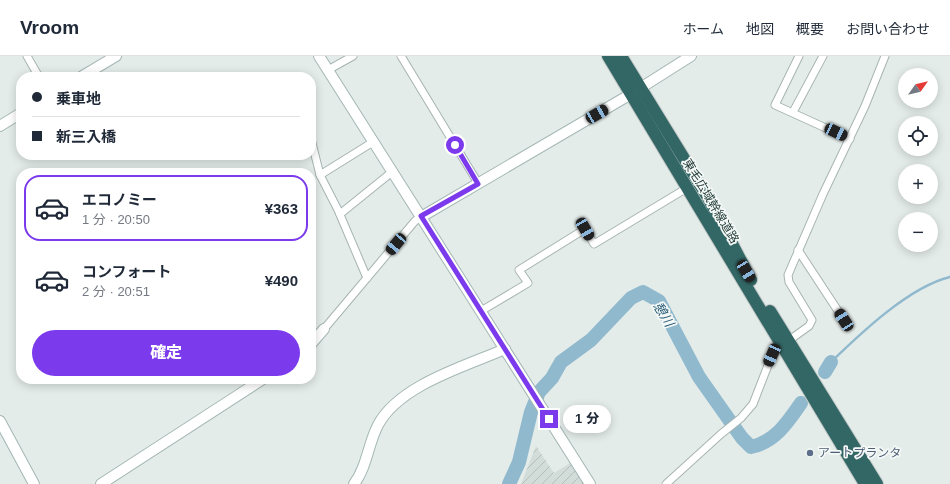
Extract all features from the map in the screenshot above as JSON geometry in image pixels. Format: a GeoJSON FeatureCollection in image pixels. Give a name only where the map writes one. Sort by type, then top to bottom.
{"type":"FeatureCollection","features":[{"type":"Feature","properties":{"kind":"highway","name":"東毛広域幹線道路"},"geometry":{"type":"LineString","coordinates":[[608,56],[636,91],[707,196],[785,344],[865,484]]}},
{"type":"Feature","properties":{"kind":"highway","name":"東毛広域幹線道路"},"geometry":{"type":"LineString","coordinates":[[621,56],[636,91],[687,188],[785,344],[877,484]]}},
{"type":"Feature","properties":{"kind":"street"},"geometry":{"type":"LineString","coordinates":[[26,56],[36,72]]}},
{"type":"Feature","properties":{"kind":"street"},"geometry":{"type":"LineString","coordinates":[[89,72],[116,56]]}},
{"type":"Feature","properties":{"kind":"street"},"geometry":{"type":"LineString","coordinates":[[319,56],[590,484]]}},
{"type":"Feature","properties":{"kind":"street"},"geometry":{"type":"LineString","coordinates":[[328,70],[352,56]]}},
{"type":"Feature","properties":{"kind":"street"},"geometry":{"type":"LineString","coordinates":[[401,56],[478,184]]}},
{"type":"Feature","properties":{"kind":"street"},"geometry":{"type":"LineString","coordinates":[[316,338],[415,221],[421,216],[636,91],[691,56]]}},
{"type":"Feature","properties":{"kind":"street"},"geometry":{"type":"LineString","coordinates":[[799,56],[775,105],[850,138]]}},
{"type":"Feature","properties":{"kind":"street"},"geometry":{"type":"LineString","coordinates":[[793,112],[823,56]]}},
{"type":"Feature","properties":{"kind":"street"},"geometry":{"type":"LineString","coordinates":[[666,484],[721,434],[741,418],[753,404],[772,355],[809,326],[812,320],[789,282],[788,275],[798,250],[865,106],[885,56]]}},
{"type":"Feature","properties":{"kind":"street"},"geometry":{"type":"LineString","coordinates":[[0,126],[16,116]]}},
{"type":"Feature","properties":{"kind":"street"},"geometry":{"type":"LineString","coordinates":[[320,176],[373,142]]}},
{"type":"Feature","properties":{"kind":"street"},"geometry":{"type":"LineString","coordinates":[[316,160],[320,176],[340,214],[367,278]]}},
{"type":"Feature","properties":{"kind":"street"},"geometry":{"type":"LineString","coordinates":[[340,214],[392,172]]}},
{"type":"Feature","properties":{"kind":"street"},"geometry":{"type":"LineString","coordinates":[[480,311],[528,283],[520,270],[585,229],[594,244],[687,188]]}},
{"type":"Feature","properties":{"kind":"street"},"geometry":{"type":"LineString","coordinates":[[798,250],[844,320]]}},
{"type":"Feature","properties":{"kind":"street"},"geometry":{"type":"LineString","coordinates":[[354,484],[361,476],[378,424],[395,404],[403,397],[432,381],[505,349]]}},
{"type":"Feature","properties":{"kind":"street"},"geometry":{"type":"LineString","coordinates":[[101,484],[255,384]]}},
{"type":"Feature","properties":{"kind":"street"},"geometry":{"type":"LineString","coordinates":[[0,421],[34,484]]}},
{"type":"Feature","properties":{"kind":"shaded area"},"geometry":{"type":"Polygon","coordinates":[[[536,446],[554,473],[572,462],[586,484],[521,484],[536,446]]]}},
{"type":"Feature","properties":{"kind":"waterway","name":"憩川"},"geometry":{"type":"LineString","coordinates":[[831,362],[886,312],[918,290],[934,282],[950,277]]}},
{"type":"Feature","properties":{"kind":"waterway","name":"憩川"},"geometry":{"type":"LineString","coordinates":[[509,484],[519,462],[531,412],[539,392],[552,378],[561,362],[591,340],[631,298],[643,292],[659,301],[699,377],[742,438],[751,447],[767,441],[774,436],[786,424],[801,403]]}},
{"type":"Feature","properties":{"kind":"waterway","name":"憩川"},"geometry":{"type":"LineString","coordinates":[[825,372],[831,362]]}},
{"type":"Feature","properties":{"kind":"place","name":"アートプランタ"},"geometry":{"type":"Point","coordinates":[810,453]}},
{"type":"Feature","properties":{"kind":"route"},"geometry":{"type":"LineString","coordinates":[[455,145],[478,184],[421,216],[549,419]]}}]}
